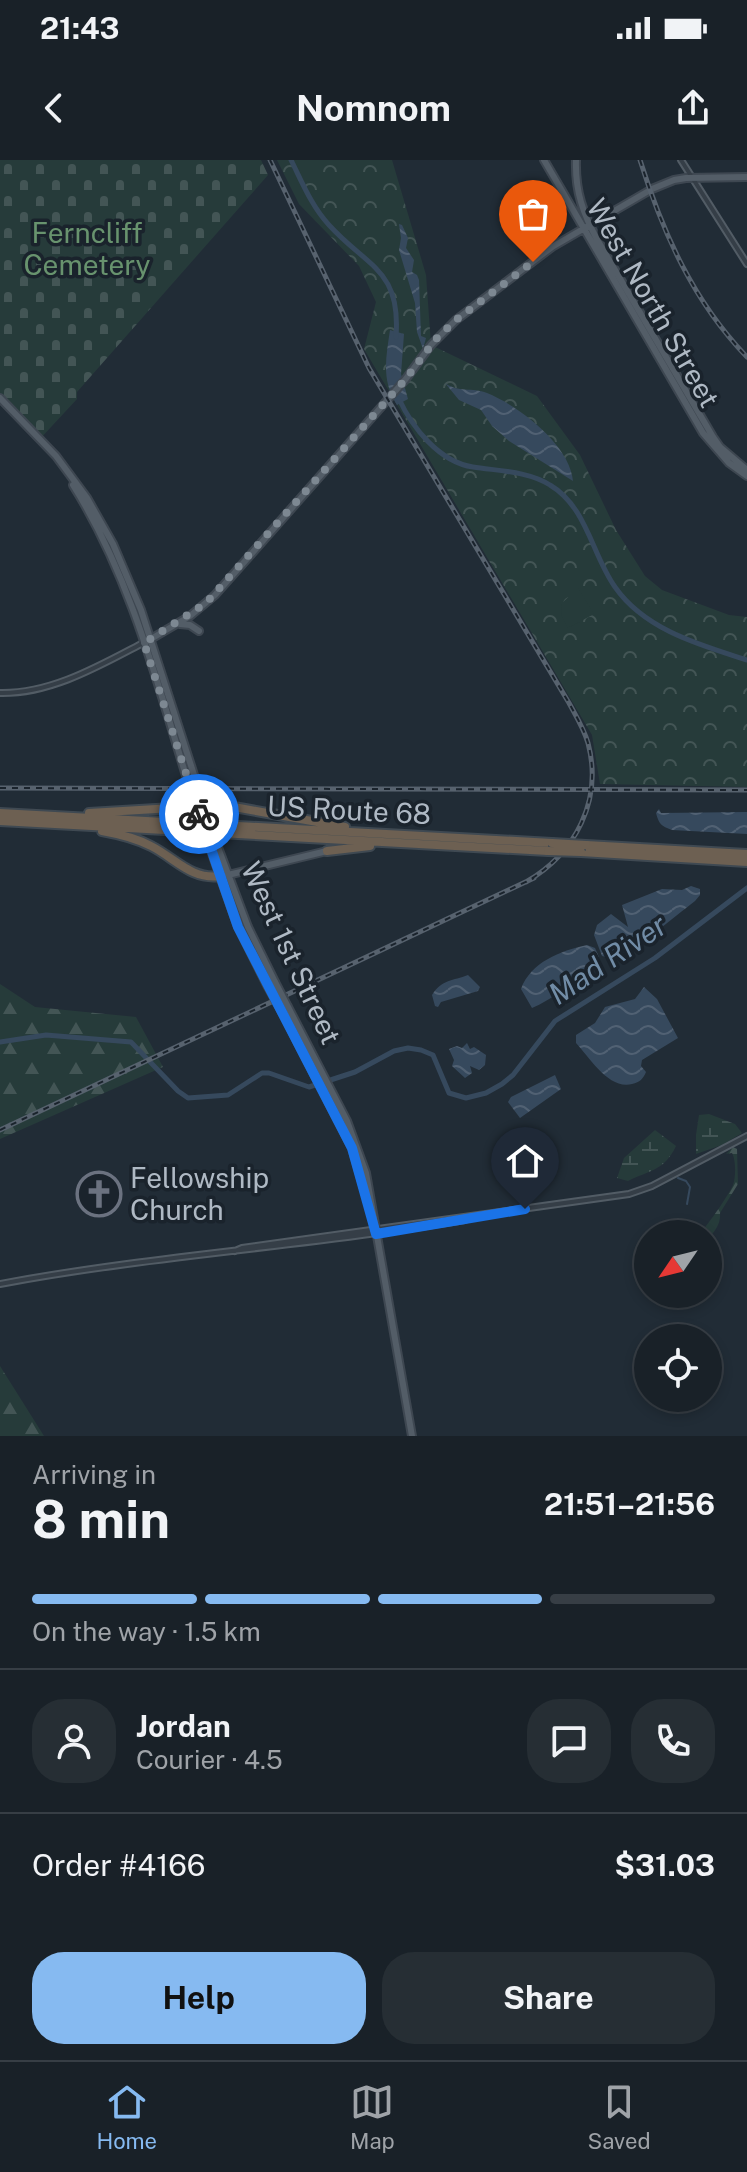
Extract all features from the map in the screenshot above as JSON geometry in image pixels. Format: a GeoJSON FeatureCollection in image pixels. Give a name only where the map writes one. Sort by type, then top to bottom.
{"type":"FeatureCollection","features":[{"type":"Feature","properties":{"kind":"highway"},"geometry":{"type":"LineString","coordinates":[[0,813],[93,813],[200,805],[245,808],[386,834]]}},
{"type":"Feature","properties":{"kind":"highway","name":"US Route 68"},"geometry":{"type":"LineString","coordinates":[[0,813],[386,834],[550,847]]}},
{"type":"Feature","properties":{"kind":"highway","name":"US Route 68"},"geometry":{"type":"LineString","coordinates":[[0,821],[444,845],[550,847]]}},
{"type":"Feature","properties":{"kind":"highway"},"geometry":{"type":"LineString","coordinates":[[66,824],[134,838],[197,875],[208,878],[224,875]]}},
{"type":"Feature","properties":{"kind":"highway"},"geometry":{"type":"LineString","coordinates":[[327,851],[367,846],[444,845]]}},
{"type":"Feature","properties":{"kind":"highway"},"geometry":{"type":"LineString","coordinates":[[550,847],[747,862]]}},
{"type":"Feature","properties":{"kind":"highway"},"geometry":{"type":"LineString","coordinates":[[584,849],[747,854]]}},
{"type":"Feature","properties":{"kind":"main road","name":"West North Street"},"geometry":{"type":"LineString","coordinates":[[544,160],[708,430],[732,462]]}},
{"type":"Feature","properties":{"kind":"main road"},"geometry":{"type":"LineString","coordinates":[[576,160],[577,192],[586,227]]}},
{"type":"Feature","properties":{"kind":"main road"},"geometry":{"type":"LineString","coordinates":[[147,641],[215,595],[456,320],[552,247],[659,185],[692,177],[747,177]]}},
{"type":"Feature","properties":{"kind":"main road","name":"West 1st Street"},"geometry":{"type":"LineString","coordinates":[[0,398],[39,440],[69,479],[96,524],[147,641],[191,779],[216,842],[238,927],[267,985],[285,1010],[358,1146],[373,1201],[412,1436]]}},
{"type":"Feature","properties":{"kind":"main road"},"geometry":{"type":"LineString","coordinates":[[732,462],[747,470]]}},
{"type":"Feature","properties":{"kind":"main road"},"geometry":{"type":"LineString","coordinates":[[732,462],[747,476]]}},
{"type":"Feature","properties":{"kind":"main road"},"geometry":{"type":"LineString","coordinates":[[176,624],[190,625],[199,631]]}},
{"type":"Feature","properties":{"kind":"main road","name":"West 1st Street"},"geometry":{"type":"LineString","coordinates":[[200,805],[208,842],[275,982],[285,1010]]}},
{"type":"Feature","properties":{"kind":"main road"},"geometry":{"type":"LineString","coordinates":[[224,875],[327,851]]}},
{"type":"Feature","properties":{"kind":"street"},"geometry":{"type":"LineString","coordinates":[[681,160],[747,264]]}},
{"type":"Feature","properties":{"kind":"street"},"geometry":{"type":"LineString","coordinates":[[0,693],[16,692],[76,676],[147,641]]}},
{"type":"Feature","properties":{"kind":"street"},"geometry":{"type":"LineString","coordinates":[[0,1284],[639,1191],[747,1136]]}},
{"type":"Feature","properties":{"kind":"street"},"geometry":{"type":"LineString","coordinates":[[376,1231],[400,1230],[470,1217]]}},
{"type":"Feature","properties":{"kind":"street"},"geometry":{"type":"LineString","coordinates":[[400,1230],[418,1226],[422,1221]]}},
{"type":"Feature","properties":{"kind":"green space","name":"Ferncliff Cemetery"},"geometry":{"type":"Polygon","coordinates":[[[0,160],[261,160],[268,175],[77,392],[77,399],[39,440],[0,398],[0,160]]]}},
{"type":"Feature","properties":{"kind":"green space"},"geometry":{"type":"Polygon","coordinates":[[[277,160],[392,160],[426,275],[431,345],[537,396],[580,455],[616,530],[645,576],[662,590],[729,615],[747,617],[747,787],[600,784],[592,735],[364,349],[376,302],[359,266],[299,204],[277,160]]]}},
{"type":"Feature","properties":{"kind":"green space"},"geometry":{"type":"Polygon","coordinates":[[[578,588],[594,614],[568,628],[562,617],[561,604],[578,588]]]}},
{"type":"Feature","properties":{"kind":"green space"},"geometry":{"type":"Polygon","coordinates":[[[0,984],[35,1007],[136,1017],[163,1067],[0,1139],[0,984]]]}},
{"type":"Feature","properties":{"kind":"green space"},"geometry":{"type":"Polygon","coordinates":[[[709,1114],[735,1124],[742,1133],[722,1145],[696,1154],[699,1115],[709,1114]]]}},
{"type":"Feature","properties":{"kind":"green space"},"geometry":{"type":"Polygon","coordinates":[[[655,1130],[676,1146],[667,1160],[656,1169],[628,1181],[617,1178],[624,1158],[655,1130]]]}},
{"type":"Feature","properties":{"kind":"green space"},"geometry":{"type":"Polygon","coordinates":[[[733,1147],[737,1149],[738,1184],[720,1213],[720,1220],[711,1220],[733,1185],[734,1160],[732,1153],[726,1154],[733,1147]]]}},
{"type":"Feature","properties":{"kind":"green space"},"geometry":{"type":"Polygon","coordinates":[[[0,1366],[44,1436],[0,1436],[0,1366]]]}},
{"type":"Feature","properties":{"kind":"water"},"geometry":{"type":"Polygon","coordinates":[[[399,224],[408,238],[406,248],[414,260],[412,272],[419,280],[421,336],[426,338],[423,349],[417,332],[415,303],[399,250],[399,224]]]}},
{"type":"Feature","properties":{"kind":"water"},"geometry":{"type":"Polygon","coordinates":[[[390,330],[404,334],[401,374],[408,399],[397,405],[387,378],[390,330]]]}},
{"type":"Feature","properties":{"kind":"water"},"geometry":{"type":"Polygon","coordinates":[[[445,383],[455,388],[487,393],[514,407],[553,441],[570,467],[573,481],[509,441],[492,426],[481,410],[459,400],[445,383]]]}},
{"type":"Feature","properties":{"kind":"water"},"geometry":{"type":"Polygon","coordinates":[[[659,809],[661,813],[747,812],[747,834],[672,830],[659,822],[656,813],[659,809]]]}},
{"type":"Feature","properties":{"kind":"water"},"geometry":{"type":"Polygon","coordinates":[[[691,886],[700,889],[700,895],[675,917],[623,952],[602,956],[594,935],[597,925],[611,914],[628,927],[622,905],[662,889],[682,890],[691,886]]]}},
{"type":"Feature","properties":{"kind":"water"},"geometry":{"type":"Polygon","coordinates":[[[587,945],[595,948],[599,957],[595,963],[569,986],[532,1008],[521,989],[532,972],[557,954],[587,945]]]}},
{"type":"Feature","properties":{"kind":"water"},"geometry":{"type":"Polygon","coordinates":[[[468,975],[480,987],[478,991],[435,1006],[432,995],[440,986],[468,975]]]}},
{"type":"Feature","properties":{"kind":"water"},"geometry":{"type":"Polygon","coordinates":[[[644,987],[657,999],[678,1038],[642,1060],[641,1066],[646,1072],[641,1080],[624,1085],[601,1071],[576,1043],[576,1035],[595,1023],[605,1007],[635,999],[644,987]]]}},
{"type":"Feature","properties":{"kind":"water"},"geometry":{"type":"Polygon","coordinates":[[[467,1043],[470,1049],[474,1047],[486,1055],[485,1065],[479,1070],[470,1066],[472,1073],[465,1078],[452,1066],[454,1060],[449,1049],[462,1048],[467,1043]]]}},
{"type":"Feature","properties":{"kind":"water"},"geometry":{"type":"Polygon","coordinates":[[[555,1075],[561,1089],[520,1118],[508,1102],[511,1097],[555,1075]]]}},
{"type":"Feature","properties":{"kind":"waterway"},"geometry":{"type":"LineString","coordinates":[[291,160],[323,218],[369,261],[387,283],[396,314],[396,337]]}},
{"type":"Feature","properties":{"kind":"waterway"},"geometry":{"type":"LineString","coordinates":[[399,399],[419,432],[449,458],[473,467],[532,477],[562,494],[581,519],[615,587],[642,614],[675,634],[747,660]]}},
{"type":"Feature","properties":{"kind":"waterway","name":"Mad River"},"geometry":{"type":"LineString","coordinates":[[0,1042],[46,1035],[131,1042],[188,1098],[228,1095],[262,1073],[309,1087],[355,1072],[394,1051],[408,1048],[433,1055],[449,1093],[466,1098],[486,1093],[502,1084],[513,1075],[555,1021],[655,958],[747,888]]}},
{"type":"Feature","properties":{"kind":"waterway"},"geometry":{"type":"LineString","coordinates":[[678,1178],[690,1187],[687,1204]]}},
{"type":"Feature","properties":{"kind":"railway"},"geometry":{"type":"LineString","coordinates":[[270,160],[369,368],[569,703],[588,743],[592,785],[581,823],[559,856],[526,882]]}},
{"type":"Feature","properties":{"kind":"railway"},"geometry":{"type":"LineString","coordinates":[[640,160],[670,240],[695,289],[747,357]]}},
{"type":"Feature","properties":{"kind":"railway"},"geometry":{"type":"LineString","coordinates":[[0,788],[747,790]]}},
{"type":"Feature","properties":{"kind":"railway"},"geometry":{"type":"LineString","coordinates":[[0,1130],[534,878]]}},
{"type":"Feature","properties":{"kind":"way so far"},"geometry":{"type":"LineString","coordinates":[[199,814],[144,643],[194,613],[215,595],[405,380],[436,339],[456,320],[533,262]]}},
{"type":"Feature","properties":{"kind":"place","name":"Fellowship Church"},"geometry":{"type":"Point","coordinates":[99,1194]}},
{"type":"Feature","properties":{"kind":"route"},"geometry":{"type":"LineString","coordinates":[[199,814],[238,927],[352,1148],[376,1234],[525,1209]]}}]}
